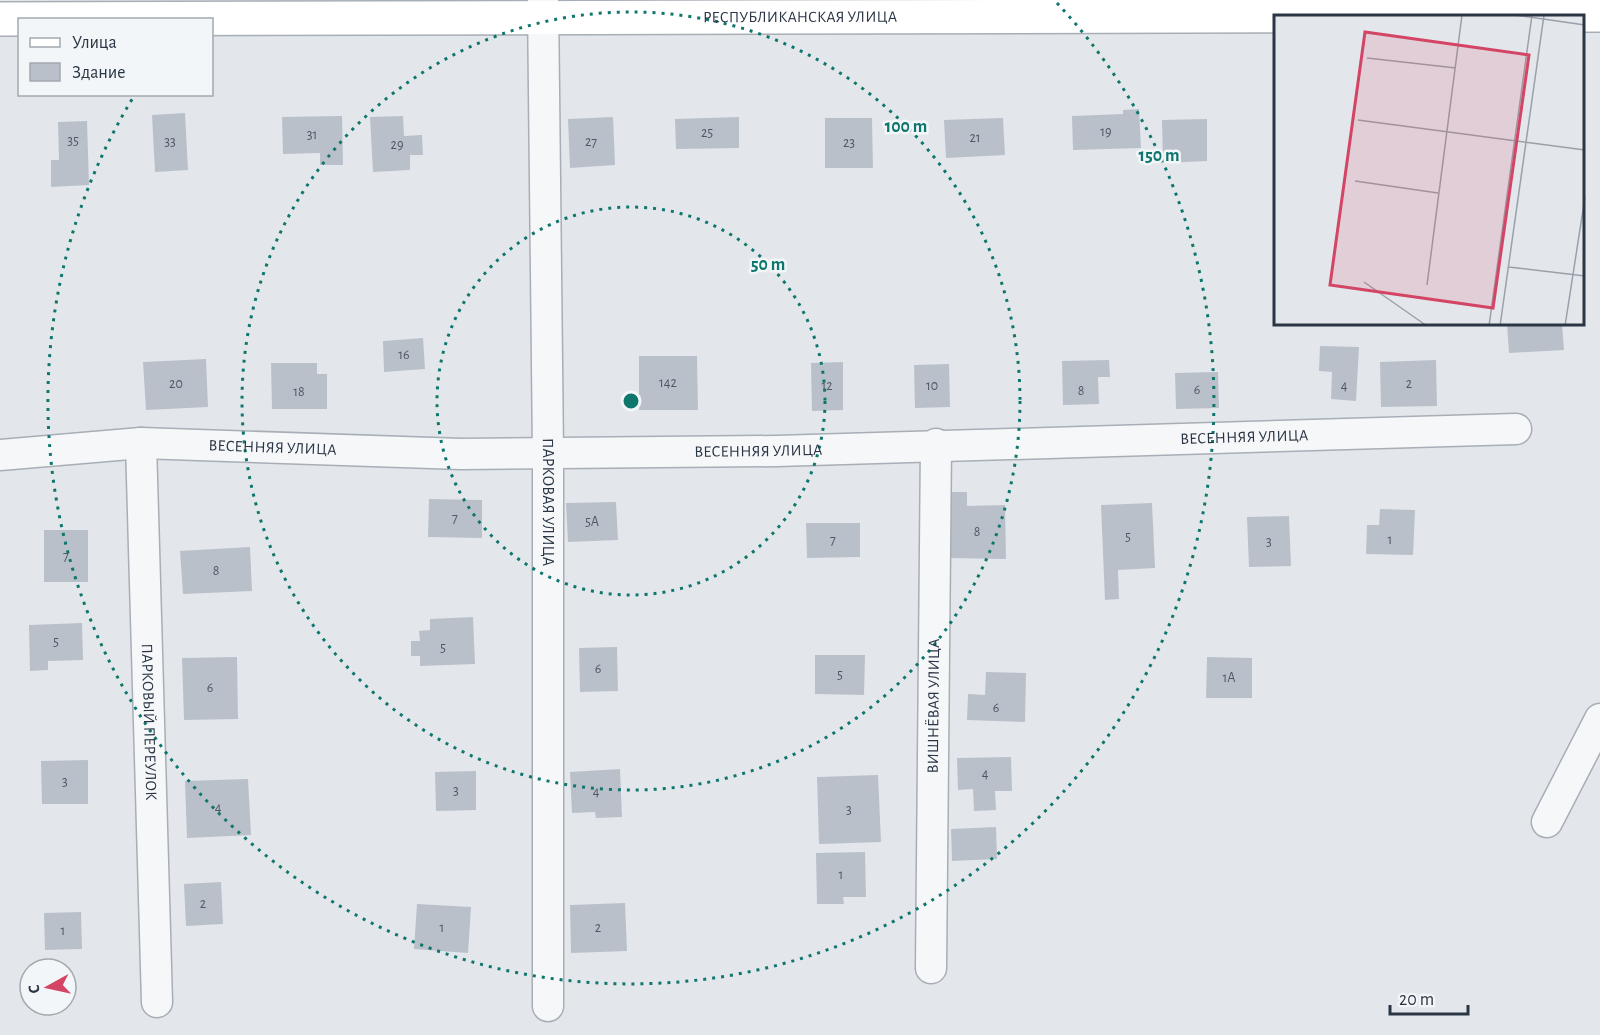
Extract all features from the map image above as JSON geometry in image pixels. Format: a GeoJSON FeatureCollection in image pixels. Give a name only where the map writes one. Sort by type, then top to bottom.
{"type":"FeatureCollection","features":[{"type":"Feature","properties":{"kind":"street","name":"РЕСПУБЛИКАНСКАЯ УЛИЦА"},"geometry":{"type":"LineString","coordinates":[[60,18],[543,10],[1600,15]]}},
{"type":"Feature","properties":{"kind":"street","name":"ПАРКОВАЯ УЛИЦА"},"geometry":{"type":"LineString","coordinates":[[543,10],[548,453],[548,1006]]}},
{"type":"Feature","properties":{"kind":"street","name":"РЕСПУБЛИКАНСКАЯ УЛИЦА"},"geometry":{"type":"LineString","coordinates":[[0,19],[18,19]]}},
{"type":"Feature","properties":{"kind":"street","name":"ВЕСЕННЯЯ УЛИЦА"},"geometry":{"type":"LineString","coordinates":[[0,455],[141,443],[461,454],[777,451],[936,444],[1516,429]]}},
{"type":"Feature","properties":{"kind":"street","name":"ПАРКОВЫЙ ПЕРЕУЛОК"},"geometry":{"type":"LineString","coordinates":[[141,443],[157,1002]]}},
{"type":"Feature","properties":{"kind":"street","name":"ВИШНЁВАЯ УЛИЦА"},"geometry":{"type":"LineString","coordinates":[[931,968],[936,444]]}},
{"type":"Feature","properties":{"kind":"street"},"geometry":{"type":"LineString","coordinates":[[1547,822],[1600,719]]}},
{"type":"Feature","properties":{"kind":"building"},"geometry":{"type":"Polygon","coordinates":[[[1139,109],[1141,148],[1073,150],[1072,116],[1123,114],[1123,110],[1139,109]]]}},
{"type":"Feature","properties":{"kind":"building"},"geometry":{"type":"Polygon","coordinates":[[[185,113],[188,170],[155,172],[152,115],[185,113]]]}},
{"type":"Feature","properties":{"kind":"building"},"geometry":{"type":"Polygon","coordinates":[[[342,116],[343,165],[320,165],[320,153],[283,154],[282,117],[342,116]]]}},
{"type":"Feature","properties":{"kind":"building"},"geometry":{"type":"Polygon","coordinates":[[[403,116],[404,136],[422,135],[423,155],[410,155],[410,170],[373,172],[370,117],[403,116]]]}},
{"type":"Feature","properties":{"kind":"building"},"geometry":{"type":"Polygon","coordinates":[[[613,117],[615,165],[570,168],[568,119],[613,117]]]}},
{"type":"Feature","properties":{"kind":"building"},"geometry":{"type":"Polygon","coordinates":[[[739,117],[739,148],[676,149],[675,119],[739,117]]]}},
{"type":"Feature","properties":{"kind":"building"},"geometry":{"type":"Polygon","coordinates":[[[825,118],[872,118],[873,168],[825,168],[825,118]]]}},
{"type":"Feature","properties":{"kind":"building"},"geometry":{"type":"Polygon","coordinates":[[[1003,118],[1005,155],[946,158],[944,120],[1003,118]]]}},
{"type":"Feature","properties":{"kind":"building"},"geometry":{"type":"Polygon","coordinates":[[[1207,119],[1207,161],[1163,163],[1162,120],[1207,119]]]}},
{"type":"Feature","properties":{"kind":"building"},"geometry":{"type":"Polygon","coordinates":[[[87,121],[89,185],[51,187],[51,160],[59,160],[58,122],[87,121]]]}},
{"type":"Feature","properties":{"kind":"building"},"geometry":{"type":"Polygon","coordinates":[[[1507,326],[1562,326],[1564,350],[1509,353],[1507,326]]]}},
{"type":"Feature","properties":{"kind":"building"},"geometry":{"type":"Polygon","coordinates":[[[423,338],[425,369],[384,372],[383,341],[423,338]]]}},
{"type":"Feature","properties":{"kind":"building"},"geometry":{"type":"Polygon","coordinates":[[[1320,346],[1359,347],[1356,401],[1331,399],[1332,372],[1319,371],[1320,346]]]}},
{"type":"Feature","properties":{"kind":"building"},"geometry":{"type":"Polygon","coordinates":[[[639,356],[697,356],[698,410],[639,410],[639,356]]]}},
{"type":"Feature","properties":{"kind":"building"},"geometry":{"type":"Polygon","coordinates":[[[206,359],[208,407],[146,410],[143,362],[206,359]]]}},
{"type":"Feature","properties":{"kind":"building"},"geometry":{"type":"Polygon","coordinates":[[[1109,360],[1110,377],[1098,377],[1099,404],[1063,405],[1062,361],[1109,360]]]}},
{"type":"Feature","properties":{"kind":"building"},"geometry":{"type":"Polygon","coordinates":[[[1436,360],[1437,406],[1381,407],[1380,362],[1436,360]]]}},
{"type":"Feature","properties":{"kind":"building"},"geometry":{"type":"Polygon","coordinates":[[[843,362],[843,410],[812,411],[811,363],[843,362]]]}},
{"type":"Feature","properties":{"kind":"building"},"geometry":{"type":"Polygon","coordinates":[[[271,363],[317,363],[317,374],[327,374],[327,409],[272,409],[271,363]]]}},
{"type":"Feature","properties":{"kind":"building"},"geometry":{"type":"Polygon","coordinates":[[[949,364],[950,407],[915,408],[914,365],[949,364]]]}},
{"type":"Feature","properties":{"kind":"building"},"geometry":{"type":"Polygon","coordinates":[[[1218,372],[1219,408],[1176,409],[1175,373],[1218,372]]]}},
{"type":"Feature","properties":{"kind":"building"},"geometry":{"type":"Polygon","coordinates":[[[947,492],[967,492],[967,506],[1005,505],[1006,559],[948,558],[947,492]]]}},
{"type":"Feature","properties":{"kind":"building"},"geometry":{"type":"Polygon","coordinates":[[[429,499],[482,500],[482,538],[428,537],[429,499]]]}},
{"type":"Feature","properties":{"kind":"building"},"geometry":{"type":"Polygon","coordinates":[[[616,502],[618,540],[568,542],[566,503],[616,502]]]}},
{"type":"Feature","properties":{"kind":"building"},"geometry":{"type":"Polygon","coordinates":[[[1152,503],[1155,568],[1118,570],[1119,599],[1105,600],[1101,505],[1152,503]]]}},
{"type":"Feature","properties":{"kind":"building"},"geometry":{"type":"Polygon","coordinates":[[[1380,509],[1415,510],[1413,555],[1366,554],[1367,525],[1379,525],[1380,509]]]}},
{"type":"Feature","properties":{"kind":"building"},"geometry":{"type":"Polygon","coordinates":[[[1289,516],[1291,566],[1249,567],[1247,517],[1289,516]]]}},
{"type":"Feature","properties":{"kind":"building"},"geometry":{"type":"Polygon","coordinates":[[[806,523],[860,523],[860,557],[807,558],[806,523]]]}},
{"type":"Feature","properties":{"kind":"building"},"geometry":{"type":"Polygon","coordinates":[[[44,530],[88,530],[88,582],[44,582],[44,530]]]}},
{"type":"Feature","properties":{"kind":"building"},"geometry":{"type":"Polygon","coordinates":[[[250,547],[252,591],[183,594],[180,551],[250,547]]]}},
{"type":"Feature","properties":{"kind":"building"},"geometry":{"type":"Polygon","coordinates":[[[473,617],[475,664],[420,666],[420,656],[411,656],[411,641],[420,641],[419,631],[430,630],[430,619],[473,617]]]}},
{"type":"Feature","properties":{"kind":"building"},"geometry":{"type":"Polygon","coordinates":[[[82,623],[83,660],[48,661],[48,670],[30,671],[29,625],[82,623]]]}},
{"type":"Feature","properties":{"kind":"building"},"geometry":{"type":"Polygon","coordinates":[[[617,647],[618,691],[580,692],[579,648],[617,647]]]}},
{"type":"Feature","properties":{"kind":"building"},"geometry":{"type":"Polygon","coordinates":[[[815,655],[865,655],[864,695],[815,694],[815,655]]]}},
{"type":"Feature","properties":{"kind":"building"},"geometry":{"type":"Polygon","coordinates":[[[237,657],[238,719],[184,720],[182,658],[237,657]]]}},
{"type":"Feature","properties":{"kind":"building"},"geometry":{"type":"Polygon","coordinates":[[[1207,657],[1252,658],[1252,698],[1206,698],[1207,657]]]}},
{"type":"Feature","properties":{"kind":"building"},"geometry":{"type":"Polygon","coordinates":[[[986,672],[1026,673],[1025,722],[967,720],[968,694],[985,695],[986,672]]]}},
{"type":"Feature","properties":{"kind":"building"},"geometry":{"type":"Polygon","coordinates":[[[1011,757],[1012,791],[995,791],[996,810],[974,811],[973,789],[958,790],[957,758],[1011,757]]]}},
{"type":"Feature","properties":{"kind":"building"},"geometry":{"type":"Polygon","coordinates":[[[88,760],[88,804],[42,804],[41,761],[88,760]]]}},
{"type":"Feature","properties":{"kind":"building"},"geometry":{"type":"Polygon","coordinates":[[[620,769],[622,817],[596,818],[595,812],[572,813],[570,772],[620,769]]]}},
{"type":"Feature","properties":{"kind":"building"},"geometry":{"type":"Polygon","coordinates":[[[476,771],[476,810],[436,811],[435,772],[476,771]]]}},
{"type":"Feature","properties":{"kind":"building"},"geometry":{"type":"Polygon","coordinates":[[[878,775],[881,842],[819,844],[817,777],[878,775]]]}},
{"type":"Feature","properties":{"kind":"building"},"geometry":{"type":"Polygon","coordinates":[[[248,779],[251,835],[187,838],[185,781],[248,779]]]}},
{"type":"Feature","properties":{"kind":"building"},"geometry":{"type":"Polygon","coordinates":[[[996,827],[997,859],[952,861],[951,829],[996,827]]]}},
{"type":"Feature","properties":{"kind":"building"},"geometry":{"type":"Polygon","coordinates":[[[865,852],[866,897],[843,897],[844,904],[817,904],[816,853],[865,852]]]}},
{"type":"Feature","properties":{"kind":"building"},"geometry":{"type":"Polygon","coordinates":[[[221,882],[223,924],[186,926],[184,884],[221,882]]]}},
{"type":"Feature","properties":{"kind":"building"},"geometry":{"type":"Polygon","coordinates":[[[625,903],[627,951],[571,953],[570,905],[625,903]]]}},
{"type":"Feature","properties":{"kind":"building"},"geometry":{"type":"Polygon","coordinates":[[[417,904],[471,907],[468,953],[414,949],[417,904]]]}},
{"type":"Feature","properties":{"kind":"building"},"geometry":{"type":"Polygon","coordinates":[[[81,912],[82,949],[45,950],[44,913],[81,912]]]}}]}
